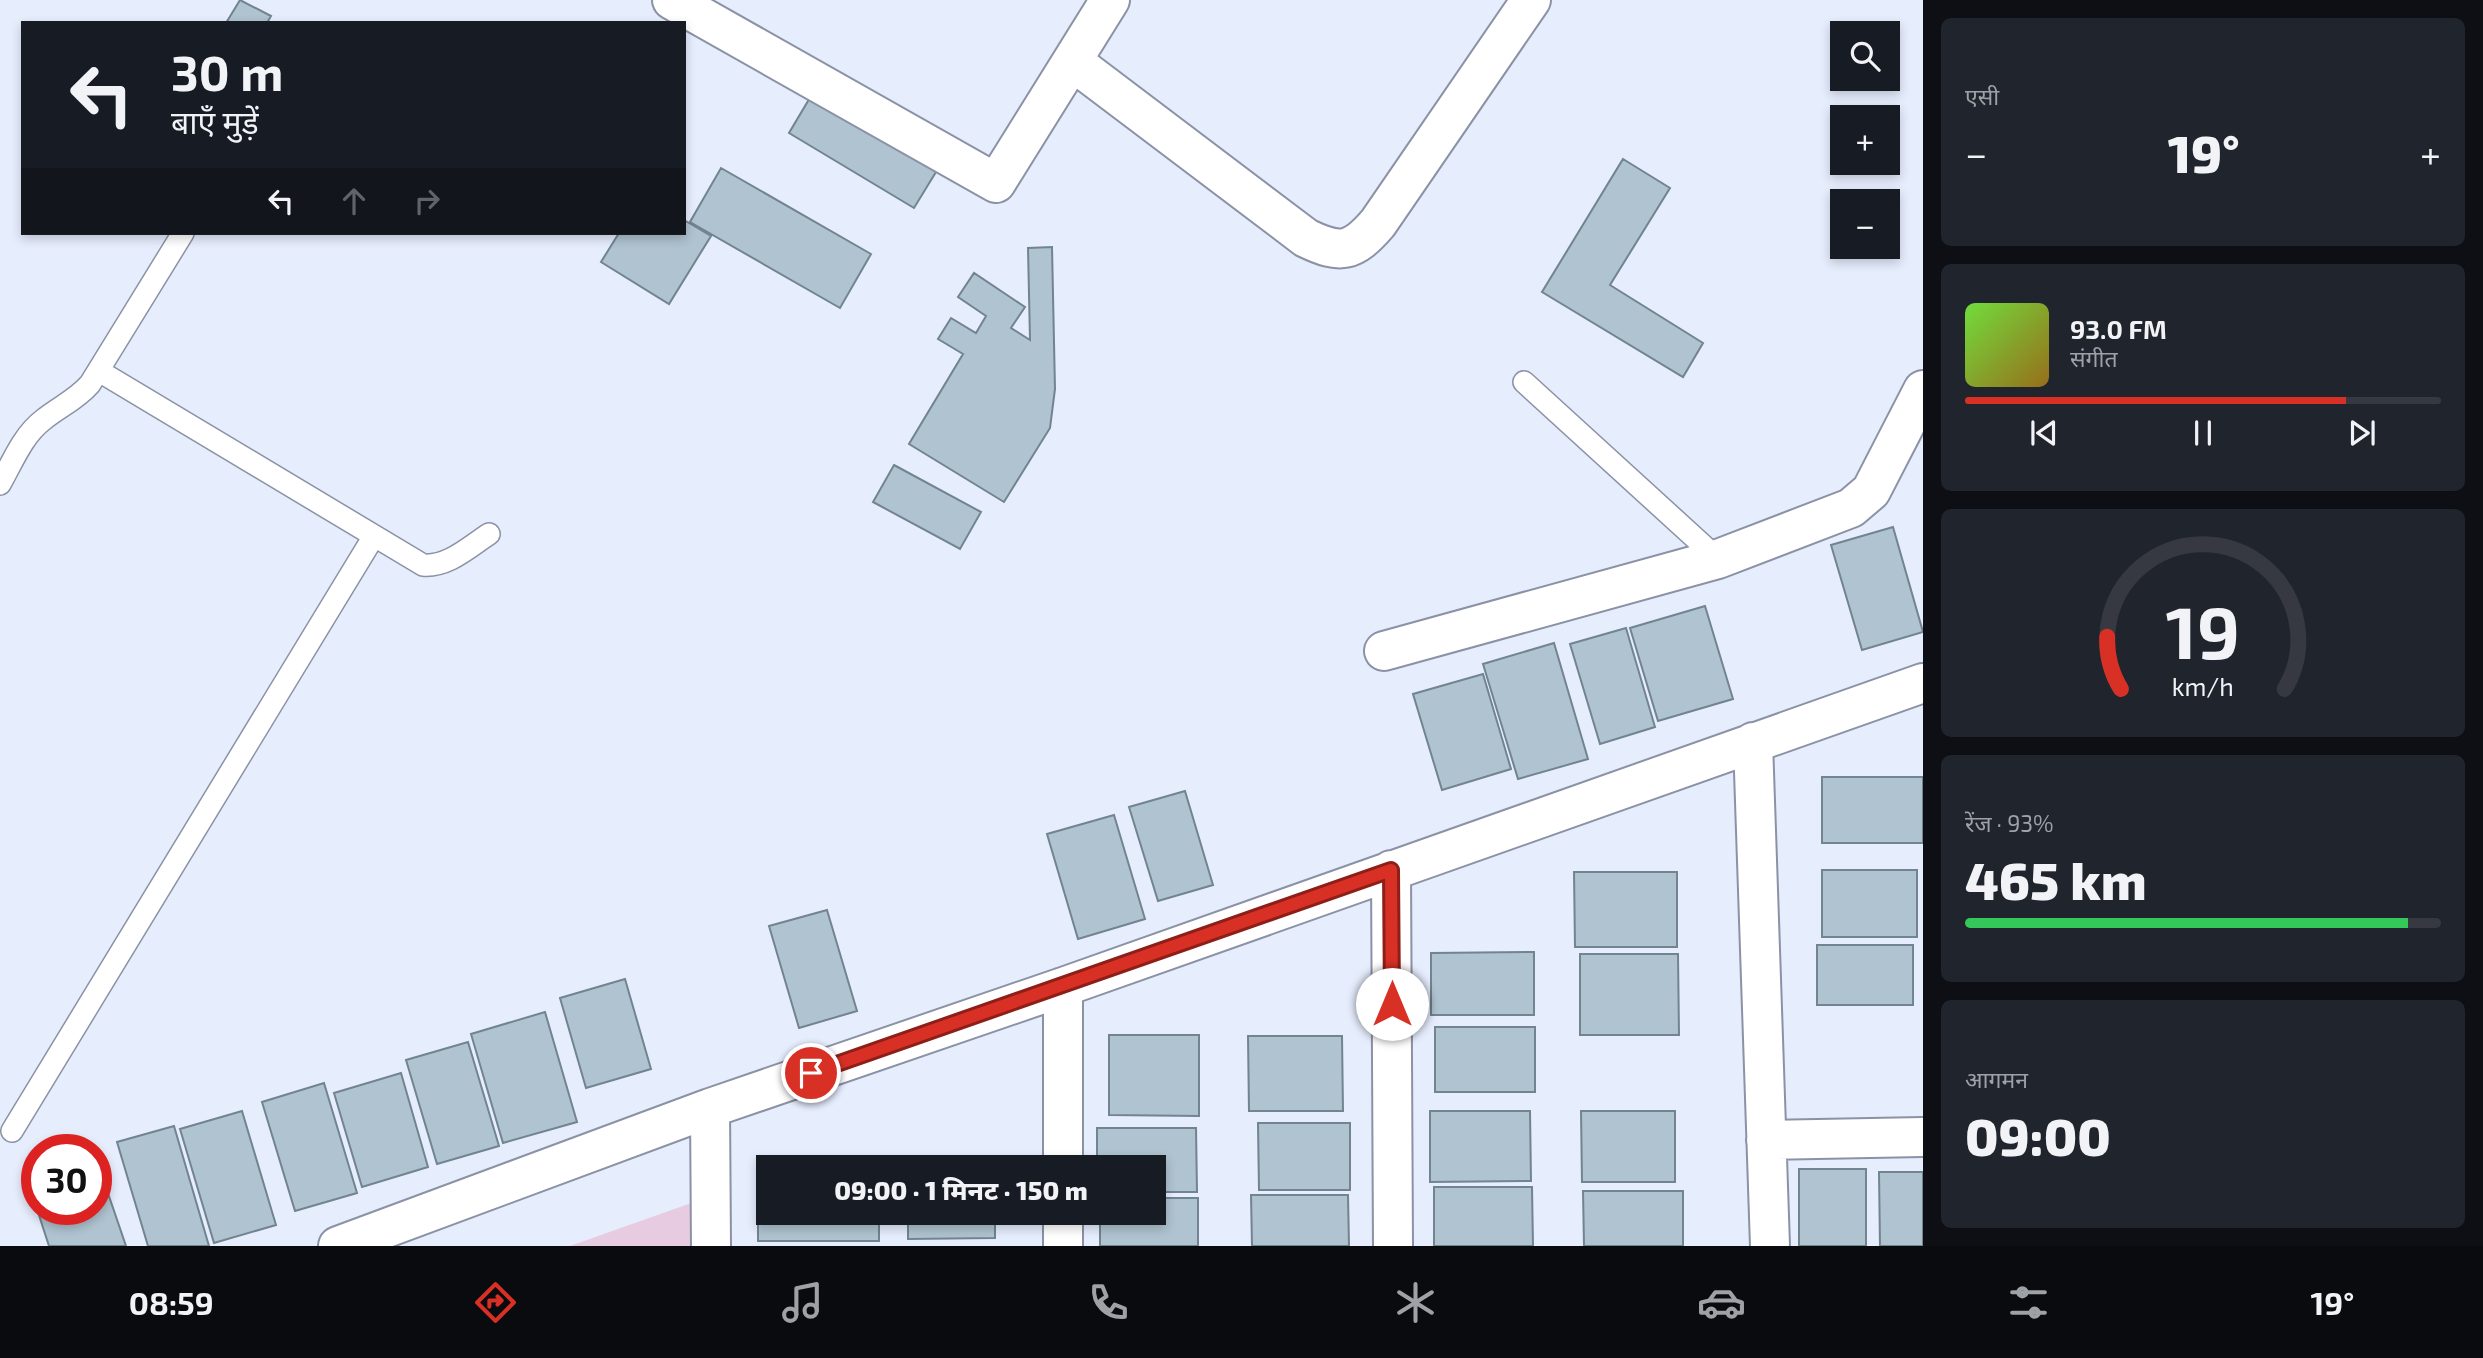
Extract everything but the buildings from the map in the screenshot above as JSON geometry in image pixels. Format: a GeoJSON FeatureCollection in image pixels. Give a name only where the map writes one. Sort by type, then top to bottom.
{"type":"FeatureCollection","features":[{"type":"Feature","properties":{"kind":"street"},"geometry":{"type":"LineString","coordinates":[[672,0],[996,183],[1110,0]]}},
{"type":"Feature","properties":{"kind":"street"},"geometry":{"type":"LineString","coordinates":[[1072,61],[1306,238],[1326,248],[1345,250],[1362,241],[1378,223],[1531,0]]}},
{"type":"Feature","properties":{"kind":"street"},"geometry":{"type":"LineString","coordinates":[[1384,651],[1718,559],[1851,508],[1871,491],[1923,390]]}},
{"type":"Feature","properties":{"kind":"street"},"geometry":{"type":"LineString","coordinates":[[338,1246],[710,1108],[1063,987],[1923,683]]}},
{"type":"Feature","properties":{"kind":"street"},"geometry":{"type":"LineString","coordinates":[[1754,742],[1770,1246]]}},
{"type":"Feature","properties":{"kind":"street"},"geometry":{"type":"LineString","coordinates":[[1391,870],[1393,1246]]}},
{"type":"Feature","properties":{"kind":"street"},"geometry":{"type":"LineString","coordinates":[[1063,987],[1063,1155]]}},
{"type":"Feature","properties":{"kind":"street"},"geometry":{"type":"LineString","coordinates":[[710,1108],[711,1246]]}},
{"type":"Feature","properties":{"kind":"street"},"geometry":{"type":"LineString","coordinates":[[1766,1140],[1923,1137]]}},
{"type":"Feature","properties":{"kind":"street"},"geometry":{"type":"LineString","coordinates":[[1063,1225],[1063,1246]]}},
{"type":"Feature","properties":{"kind":"lane"},"geometry":{"type":"LineString","coordinates":[[0,484],[28,436],[41,421],[78,398],[99,371],[182,235]]}},
{"type":"Feature","properties":{"kind":"lane"},"geometry":{"type":"LineString","coordinates":[[99,371],[423,565],[435,566],[489,534]]}},
{"type":"Feature","properties":{"kind":"lane"},"geometry":{"type":"LineString","coordinates":[[1524,382],[1718,559]]}},
{"type":"Feature","properties":{"kind":"lane"},"geometry":{"type":"LineString","coordinates":[[12,1132],[374,536]]}},
{"type":"Feature","properties":{"kind":"shaded area"},"geometry":{"type":"Polygon","coordinates":[[[697,1201],[696,1246],[570,1246],[697,1201]]]}},
{"type":"Feature","properties":{"kind":"route"},"geometry":{"type":"LineString","coordinates":[[811,1073],[1391,870],[1392,1004]]}}]}
